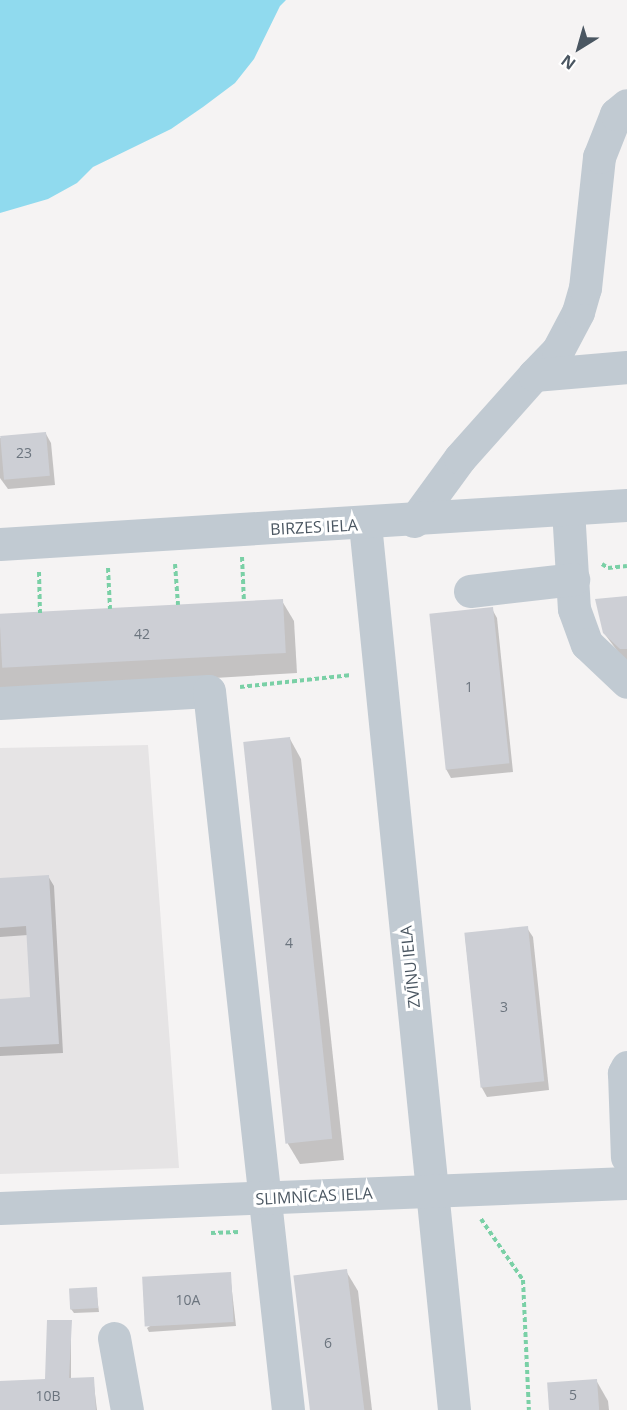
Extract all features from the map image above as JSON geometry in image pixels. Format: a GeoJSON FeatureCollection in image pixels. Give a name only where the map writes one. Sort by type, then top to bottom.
{"type":"FeatureCollection","features":[{"type":"Feature","properties":{"kind":"street"},"geometry":{"type":"LineString","coordinates":[[414,520],[460,458],[558,350],[578,312],[585,288],[599,158],[616,114],[627,105]]}},
{"type":"Feature","properties":{"kind":"street"},"geometry":{"type":"LineString","coordinates":[[534,375],[627,367]]}},
{"type":"Feature","properties":{"kind":"street","name":"BIRZES IELA"},"geometry":{"type":"LineString","coordinates":[[0,544],[365,524],[627,505]]}},
{"type":"Feature","properties":{"kind":"street"},"geometry":{"type":"LineString","coordinates":[[568,508],[574,609],[587,644],[627,682]]}},
{"type":"Feature","properties":{"kind":"street","name":"ZVĪŅU IELA"},"geometry":{"type":"LineString","coordinates":[[365,524],[379,672],[447,1189],[454,1410]]}},
{"type":"Feature","properties":{"kind":"street"},"geometry":{"type":"LineString","coordinates":[[470,591],[573,579]]}},
{"type":"Feature","properties":{"kind":"street"},"geometry":{"type":"LineString","coordinates":[[0,703],[209,691],[268,1199],[288,1410]]}},
{"type":"Feature","properties":{"kind":"street"},"geometry":{"type":"LineString","coordinates":[[627,1067],[624,1073],[627,1157]]}},
{"type":"Feature","properties":{"kind":"street","name":"SLIMNĪCAS IELA"},"geometry":{"type":"LineString","coordinates":[[0,1208],[627,1183]]}},
{"type":"Feature","properties":{"kind":"street"},"geometry":{"type":"LineString","coordinates":[[114,1338],[127,1410]]}},
{"type":"Feature","properties":{"kind":"path"},"geometry":{"type":"LineString","coordinates":[[242,549],[244,602]]}},
{"type":"Feature","properties":{"kind":"path"},"geometry":{"type":"LineString","coordinates":[[174,555],[178,605]]}},
{"type":"Feature","properties":{"kind":"path"},"geometry":{"type":"LineString","coordinates":[[107,559],[110,609]]}},
{"type":"Feature","properties":{"kind":"path"},"geometry":{"type":"LineString","coordinates":[[39,563],[40,613]]}},
{"type":"Feature","properties":{"kind":"path"},"geometry":{"type":"LineString","coordinates":[[209,691],[379,672]]}},
{"type":"Feature","properties":{"kind":"path"},"geometry":{"type":"LineString","coordinates":[[447,1189],[523,1280],[529,1410]]}},
{"type":"Feature","properties":{"kind":"shaded area"},"geometry":{"type":"Polygon","coordinates":[[[148,745],[179,1168],[0,1174],[0,748],[148,745]]]}},
{"type":"Feature","properties":{"kind":"water"},"geometry":{"type":"Polygon","coordinates":[[[0,0],[286,0],[280,6],[254,59],[235,83],[203,107],[171,129],[93,167],[77,183],[48,199],[0,213],[0,0]]]}},
{"type":"Feature","properties":{"kind":"building"},"geometry":{"type":"Polygon","coordinates":[[[46,432],[50,476],[4,480],[0,436],[46,432]]]}},
{"type":"Feature","properties":{"kind":"building"},"geometry":{"type":"Polygon","coordinates":[[[627,596],[627,649],[620,649],[603,633],[595,599],[627,596]]]}},
{"type":"Feature","properties":{"kind":"building"},"geometry":{"type":"Polygon","coordinates":[[[283,599],[286,653],[2,668],[0,614],[283,599]]]}},
{"type":"Feature","properties":{"kind":"building"},"geometry":{"type":"Polygon","coordinates":[[[493,607],[509,763],[446,770],[429,614],[493,607]]]}},
{"type":"Feature","properties":{"kind":"building"},"geometry":{"type":"Polygon","coordinates":[[[290,737],[332,1139],[285,1144],[243,742],[290,737]]]}},
{"type":"Feature","properties":{"kind":"building"},"geometry":{"type":"Polygon","coordinates":[[[49,875],[59,1044],[0,1047],[0,999],[30,997],[26,926],[0,928],[0,878],[49,875]]]}},
{"type":"Feature","properties":{"kind":"building"},"geometry":{"type":"Polygon","coordinates":[[[528,926],[544,1081],[481,1088],[464,933],[528,926]]]}},
{"type":"Feature","properties":{"kind":"building"},"geometry":{"type":"Polygon","coordinates":[[[347,1269],[364,1410],[310,1410],[293,1276],[347,1269]]]}},
{"type":"Feature","properties":{"kind":"building"},"geometry":{"type":"Polygon","coordinates":[[[231,1272],[234,1322],[145,1327],[142,1277],[231,1272]]]}},
{"type":"Feature","properties":{"kind":"building"},"geometry":{"type":"Polygon","coordinates":[[[97,1287],[98,1308],[70,1309],[69,1288],[97,1287]]]}},
{"type":"Feature","properties":{"kind":"building"},"geometry":{"type":"Polygon","coordinates":[[[47,1320],[72,1320],[69,1378],[94,1377],[96,1410],[0,1410],[0,1381],[45,1379],[47,1320]]]}},
{"type":"Feature","properties":{"kind":"building"},"geometry":{"type":"Polygon","coordinates":[[[597,1379],[599,1410],[549,1410],[547,1382],[597,1379]]]}}]}
